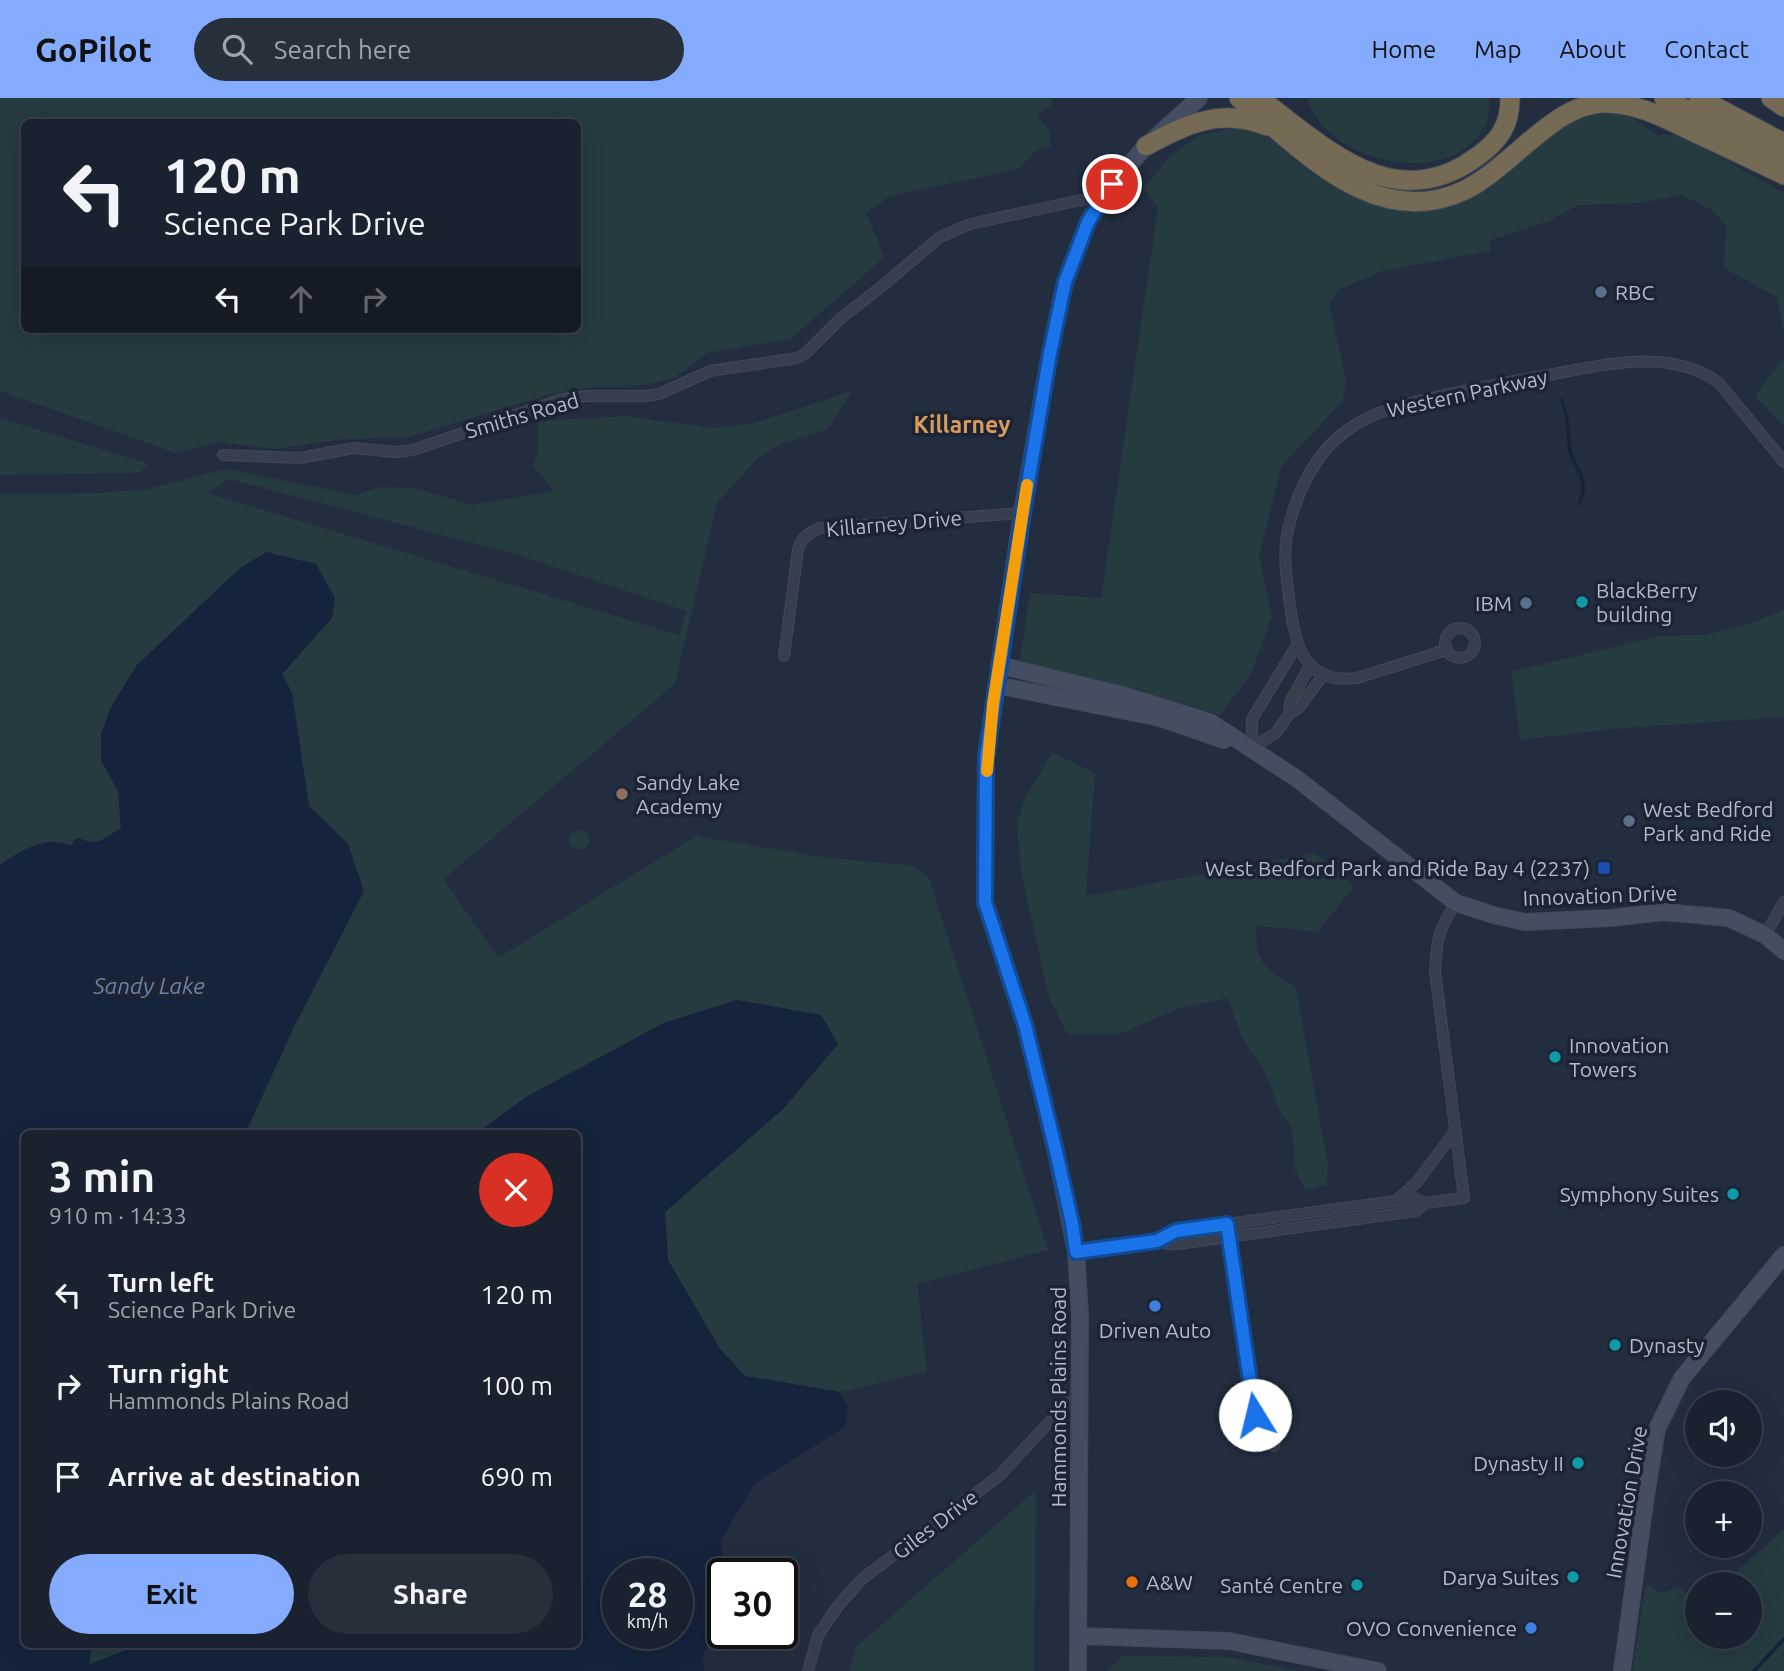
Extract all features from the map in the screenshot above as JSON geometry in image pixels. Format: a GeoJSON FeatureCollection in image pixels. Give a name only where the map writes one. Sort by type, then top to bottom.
{"type":"FeatureCollection","features":[{"type":"Feature","properties":{"kind":"highway"},"geometry":{"type":"LineString","coordinates":[[1239,98],[1341,179],[1387,199],[1405,202],[1436,200],[1466,190],[1559,117],[1599,103],[1623,104],[1648,110],[1784,175]]}},
{"type":"Feature","properties":{"kind":"highway"},"geometry":{"type":"LineString","coordinates":[[1259,98],[1322,145],[1366,171],[1401,182],[1436,178],[1464,166],[1492,146],[1510,118],[1510,98]]}},
{"type":"Feature","properties":{"kind":"highway"},"geometry":{"type":"LineString","coordinates":[[1283,98],[1322,145]]}},
{"type":"Feature","properties":{"kind":"highway"},"geometry":{"type":"LineString","coordinates":[[1664,98],[1784,160]]}},
{"type":"Feature","properties":{"kind":"highway"},"geometry":{"type":"LineString","coordinates":[[1699,98],[1784,143]]}},
{"type":"Feature","properties":{"kind":"highway"},"geometry":{"type":"LineString","coordinates":[[1771,98],[1784,107]]}},
{"type":"Feature","properties":{"kind":"highway"},"geometry":{"type":"LineString","coordinates":[[1146,146],[1192,122],[1212,118],[1253,120],[1282,133]]}},
{"type":"Feature","properties":{"kind":"street","name":"Hammonds Plains Road"},"geometry":{"type":"LineString","coordinates":[[1078,1671],[1081,1388],[1076,1252],[1055,1147],[1028,1039],[985,902],[986,757],[1023,513],[1065,282],[1088,222],[1104,195],[1146,146],[1199,98]]}},
{"type":"Feature","properties":{"kind":"street","name":"Smiths Road"},"geometry":{"type":"LineString","coordinates":[[223,456],[300,458],[354,448],[396,452],[413,450],[562,399],[659,394],[710,371],[797,358],[805,354],[841,318],[940,237],[970,224],[1104,195]]}},
{"type":"Feature","properties":{"kind":"street","name":"Western Parkway"},"geometry":{"type":"LineString","coordinates":[[1446,650],[1357,678],[1342,680],[1310,666],[1297,645],[1286,569],[1287,532],[1298,495],[1318,460],[1343,432],[1372,414],[1520,379],[1628,362],[1663,362],[1709,376],[1719,383],[1784,462]]}},
{"type":"Feature","properties":{"kind":"street","name":"Killarney Drive"},"geometry":{"type":"LineString","coordinates":[[784,656],[798,550],[801,542],[812,531],[820,528],[1023,513]]}},
{"type":"Feature","properties":{"kind":"street"},"geometry":{"type":"LineString","coordinates":[[1252,748],[1252,719],[1297,645]]}},
{"type":"Feature","properties":{"kind":"street","name":"Innovation Drive"},"geometry":{"type":"LineString","coordinates":[[999,665],[1172,709],[1210,722],[1296,778],[1457,903],[1525,922],[1600,919],[1664,912],[1729,918],[1765,935],[1784,951]]}},
{"type":"Feature","properties":{"kind":"street"},"geometry":{"type":"LineString","coordinates":[[1289,714],[1290,702],[1310,666]]}},
{"type":"Feature","properties":{"kind":"street"},"geometry":{"type":"LineString","coordinates":[[1252,748],[1276,733],[1324,674]]}},
{"type":"Feature","properties":{"kind":"street","name":"Innovation Drive"},"geometry":{"type":"LineString","coordinates":[[996,685],[1160,718],[1252,748]]}},
{"type":"Feature","properties":{"kind":"street"},"geometry":{"type":"LineString","coordinates":[[1765,935],[1784,902]]}},
{"type":"Feature","properties":{"kind":"street"},"geometry":{"type":"LineString","coordinates":[[1076,1252],[1157,1241],[1176,1231],[1415,1198],[1424,1203],[1464,1198],[1435,971],[1442,924],[1457,903]]}},
{"type":"Feature","properties":{"kind":"street"},"geometry":{"type":"LineString","coordinates":[[1395,1201],[1417,1182],[1456,1130]]}},
{"type":"Feature","properties":{"kind":"street"},"geometry":{"type":"LineString","coordinates":[[1157,1241],[1178,1244],[1416,1211],[1424,1203]]}},
{"type":"Feature","properties":{"kind":"street"},"geometry":{"type":"LineString","coordinates":[[1227,1224],[1255,1415],[1274,1446]]}},
{"type":"Feature","properties":{"kind":"street","name":"Innovation Drive"},"geometry":{"type":"LineString","coordinates":[[1622,1671],[1657,1429],[1682,1378],[1784,1255]]}},
{"type":"Feature","properties":{"kind":"street","name":"Giles Drive"},"geometry":{"type":"LineString","coordinates":[[808,1671],[818,1635],[838,1606],[862,1579],[1006,1470],[1081,1388]]}},
{"type":"Feature","properties":{"kind":"street"},"geometry":{"type":"LineString","coordinates":[[1079,1636],[1229,1641],[1378,1671]]}},
{"type":"Feature","properties":{"kind":"green space"},"geometry":{"type":"Polygon","coordinates":[[[0,98],[1052,98],[1051,107],[1043,109],[1038,117],[1050,131],[1051,146],[1036,150],[1019,169],[890,196],[866,213],[885,257],[790,339],[707,353],[673,379],[629,387],[594,387],[555,393],[405,438],[342,439],[276,449],[217,442],[176,453],[0,391],[0,98]]]}},
{"type":"Feature","properties":{"kind":"green space"},"geometry":{"type":"Polygon","coordinates":[[[1307,98],[1490,98],[1485,125],[1468,146],[1446,158],[1419,163],[1390,161],[1363,153],[1338,139],[1319,121],[1307,98]]]}},
{"type":"Feature","properties":{"kind":"green space"},"geometry":{"type":"Polygon","coordinates":[[[1624,112],[1658,135],[1680,135],[1784,193],[1784,334],[1777,297],[1724,268],[1726,226],[1712,210],[1682,195],[1640,203],[1578,205],[1549,221],[1491,240],[1490,251],[1382,271],[1339,290],[1329,304],[1346,380],[1343,400],[1281,467],[1259,556],[1272,616],[1251,674],[1220,715],[1131,689],[1019,666],[1030,593],[1101,598],[1158,207],[1143,189],[1170,156],[1200,135],[1240,127],[1282,143],[1346,193],[1389,209],[1421,209],[1456,202],[1499,181],[1540,144],[1583,113],[1624,112]]]}},
{"type":"Feature","properties":{"kind":"green space"},"geometry":{"type":"Polygon","coordinates":[[[1784,357],[1784,426],[1755,396],[1784,357]]]}},
{"type":"Feature","properties":{"kind":"green space"},"geometry":{"type":"Polygon","coordinates":[[[852,391],[828,429],[779,445],[758,458],[717,503],[675,684],[444,879],[498,958],[696,836],[828,858],[911,865],[929,878],[1048,1250],[917,1284],[927,1372],[840,1392],[745,1376],[720,1349],[668,1260],[665,1212],[783,1109],[838,1044],[821,1015],[737,1000],[664,1023],[526,1097],[481,1130],[247,1130],[292,1031],[348,844],[309,806],[292,694],[282,674],[332,618],[101,760],[118,791],[121,827],[98,843],[74,840],[71,846],[43,843],[0,865],[0,494],[97,493],[148,489],[226,469],[356,495],[379,487],[414,488],[473,505],[554,491],[533,466],[538,453],[538,421],[626,416],[712,428],[751,424],[852,391]],[[229,479],[207,493],[679,635],[686,611],[518,555],[229,479]]]}},
{"type":"Feature","properties":{"kind":"green space"},"geometry":{"type":"Polygon","coordinates":[[[0,418],[150,464],[140,473],[0,475],[0,418]]]}},
{"type":"Feature","properties":{"kind":"green space"},"geometry":{"type":"Polygon","coordinates":[[[1784,610],[1784,717],[1612,729],[1520,740],[1511,672],[1658,636],[1706,635],[1751,623],[1784,610]]]}},
{"type":"Feature","properties":{"kind":"green space"},"geometry":{"type":"Polygon","coordinates":[[[1052,752],[1095,773],[1086,896],[1315,853],[1354,886],[1318,932],[1257,926],[1257,949],[1264,964],[1296,988],[1328,1165],[1327,1185],[1306,1190],[1295,1170],[1292,1128],[1280,1112],[1264,1070],[1243,1040],[1227,998],[1177,1009],[1120,1034],[1067,1034],[1048,995],[1021,871],[1017,822],[1025,799],[1052,752]]]}},
{"type":"Feature","properties":{"kind":"green space"},"geometry":{"type":"Polygon","coordinates":[[[579,830],[586,833],[589,840],[586,847],[579,850],[572,847],[569,840],[572,833],[579,830]]]}},
{"type":"Feature","properties":{"kind":"green space"},"geometry":{"type":"Polygon","coordinates":[[[1036,1490],[1034,1671],[849,1671],[856,1647],[1036,1490]]]}},
{"type":"Feature","properties":{"kind":"green space"},"geometry":{"type":"Polygon","coordinates":[[[1784,1529],[1784,1671],[1632,1671],[1646,1584],[1662,1593],[1677,1587],[1685,1592],[1685,1649],[1762,1649],[1762,1572],[1736,1572],[1752,1558],[1762,1558],[1762,1549],[1784,1529]]]}},
{"type":"Feature","properties":{"kind":"green space"},"geometry":{"type":"Polygon","coordinates":[[[91,1648],[130,1648],[88,1665],[91,1648]]]}},
{"type":"Feature","properties":{"kind":"green space"},"geometry":{"type":"Polygon","coordinates":[[[1122,1656],[1226,1657],[1299,1671],[1107,1671],[1122,1656]]]}},
{"type":"Feature","properties":{"kind":"water","name":"Sandy Lake"},"geometry":{"type":"Polygon","coordinates":[[[266,552],[316,564],[335,598],[332,618],[282,674],[292,693],[309,806],[348,844],[364,891],[292,1031],[247,1130],[21,1130],[21,1648],[92,1648],[89,1665],[132,1648],[581,1648],[581,1130],[481,1130],[526,1097],[664,1023],[737,1000],[821,1015],[838,1044],[783,1109],[665,1212],[668,1260],[720,1349],[745,1376],[840,1392],[848,1407],[845,1427],[755,1483],[720,1542],[724,1558],[707,1558],[707,1647],[703,1656],[704,1671],[0,1671],[0,865],[16,854],[43,843],[71,846],[74,840],[79,838],[96,841],[121,828],[118,791],[101,760],[101,734],[111,707],[137,665],[240,568],[266,552]]]}},
{"type":"Feature","properties":{"kind":"waterway"},"geometry":{"type":"LineString","coordinates":[[1562,400],[1567,418],[1570,452],[1584,490],[1579,504]]}},
{"type":"Feature","properties":{"kind":"waterway"},"geometry":{"type":"LineString","coordinates":[[1754,1671],[1784,1639]]}},
{"type":"Feature","properties":{"kind":"slow traffic"},"geometry":{"type":"LineString","coordinates":[[987,771],[986,757],[993,704],[1027,485]]}},
{"type":"Feature","properties":{"kind":"place","name":"RBC"},"geometry":{"type":"Point","coordinates":[1601,292]}},
{"type":"Feature","properties":{"kind":"place","name":"BlackBerry building"},"geometry":{"type":"Point","coordinates":[1582,602]}},
{"type":"Feature","properties":{"kind":"place","name":"IBM"},"geometry":{"type":"Point","coordinates":[1526,603]}},
{"type":"Feature","properties":{"kind":"place","name":"Sandy Lake Academy"},"geometry":{"type":"Point","coordinates":[622,794]}},
{"type":"Feature","properties":{"kind":"place","name":"West Bedford Park and Ride"},"geometry":{"type":"Point","coordinates":[1629,821]}},
{"type":"Feature","properties":{"kind":"place","name":"West Bedford Park and Ride Bay 4 (2237)"},"geometry":{"type":"Point","coordinates":[1604,868]}},
{"type":"Feature","properties":{"kind":"place","name":"Innovation Towers"},"geometry":{"type":"Point","coordinates":[1555,1057]}},
{"type":"Feature","properties":{"kind":"place","name":"Symphony Suites"},"geometry":{"type":"Point","coordinates":[1733,1194]}},
{"type":"Feature","properties":{"kind":"place","name":"Driven Auto"},"geometry":{"type":"Point","coordinates":[1155,1306]}},
{"type":"Feature","properties":{"kind":"place","name":"Dynasty"},"geometry":{"type":"Point","coordinates":[1615,1345]}},
{"type":"Feature","properties":{"kind":"place","name":"Dynasty II"},"geometry":{"type":"Point","coordinates":[1578,1463]}},
{"type":"Feature","properties":{"kind":"place","name":"Darya Suites"},"geometry":{"type":"Point","coordinates":[1573,1577]}},
{"type":"Feature","properties":{"kind":"place","name":"A&W"},"geometry":{"type":"Point","coordinates":[1132,1582]}},
{"type":"Feature","properties":{"kind":"place","name":"Santé Centre"},"geometry":{"type":"Point","coordinates":[1357,1585]}},
{"type":"Feature","properties":{"kind":"place","name":"OVO Convenience"},"geometry":{"type":"Point","coordinates":[1531,1628]}},
{"type":"Feature","properties":{"kind":"district","name":"Killarney"},"geometry":{"type":"Point","coordinates":[962,424]}},
{"type":"Feature","properties":{"kind":"route"},"geometry":{"type":"LineString","coordinates":[[1112,184],[1088,222],[1065,282],[1050,353],[1009,592],[986,757],[988,806],[985,902],[1025,1025],[1055,1147],[1076,1252],[1157,1241],[1176,1231],[1227,1224],[1255,1415]]}}]}
